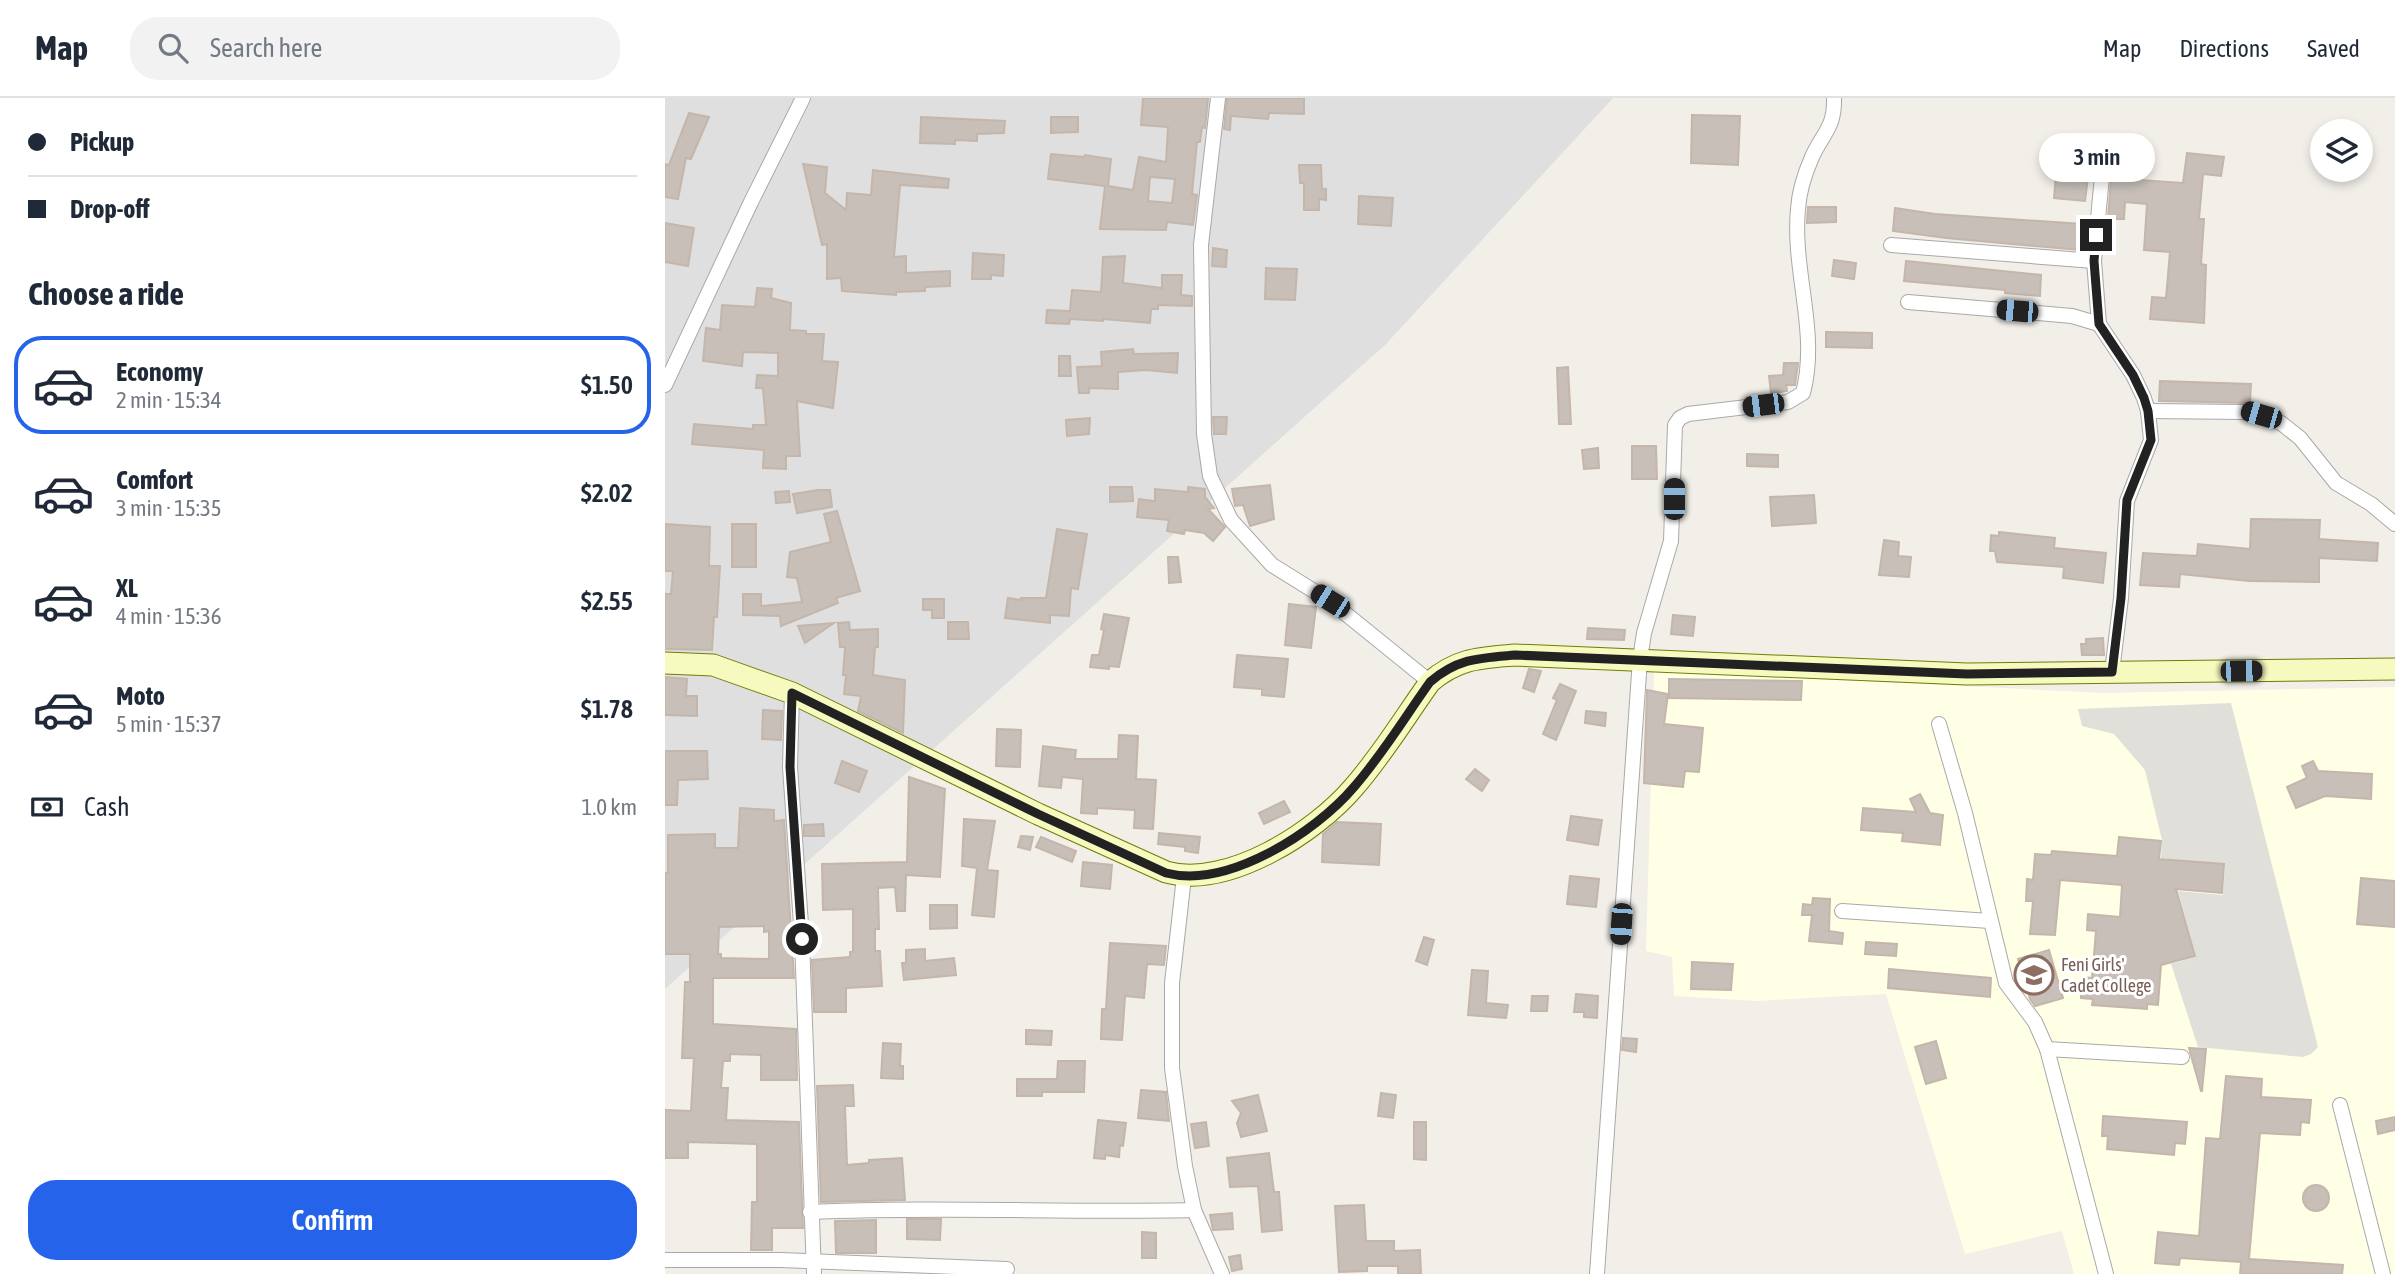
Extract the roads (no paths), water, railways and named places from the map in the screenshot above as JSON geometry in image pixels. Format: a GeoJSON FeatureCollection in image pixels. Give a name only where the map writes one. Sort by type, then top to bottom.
{"type":"FeatureCollection","features":[{"type":"Feature","properties":{"kind":"main road"},"geometry":{"type":"LineString","coordinates":[[665,663],[713,665],[792,693],[1038,814],[1166,873],[1185,877],[1234,870],[1310,827],[1353,788],[1430,682],[1445,669],[1468,659],[1515,655],[1967,674],[2395,669]]}},
{"type":"Feature","properties":{"kind":"street"},"geometry":{"type":"LineString","coordinates":[[665,385],[803,98]]}},
{"type":"Feature","properties":{"kind":"street"},"geometry":{"type":"LineString","coordinates":[[1218,98],[1201,245],[1204,434],[1210,476],[1231,520],[1272,565],[1330,601],[1430,682]]}},
{"type":"Feature","properties":{"kind":"street"},"geometry":{"type":"LineString","coordinates":[[1597,1274],[1640,659],[1644,633],[1671,541],[1675,425],[1680,418],[1688,414],[1788,402],[1803,393],[1806,382],[1808,321],[1797,241],[1798,208],[1805,173],[1835,115],[1834,98]]}},
{"type":"Feature","properties":{"kind":"street"},"geometry":{"type":"LineString","coordinates":[[2104,155],[2094,261],[2099,324],[2133,375],[2148,411],[2151,440],[2127,500],[2121,598],[2112,672]]}},
{"type":"Feature","properties":{"kind":"street"},"geometry":{"type":"LineString","coordinates":[[1891,245],[2094,261]]}},
{"type":"Feature","properties":{"kind":"street"},"geometry":{"type":"LineString","coordinates":[[1908,302],[2072,316],[2099,324]]}},
{"type":"Feature","properties":{"kind":"street"},"geometry":{"type":"LineString","coordinates":[[2148,411],[2247,412],[2281,423],[2300,439],[2336,483],[2371,503],[2395,524]]}},
{"type":"Feature","properties":{"kind":"street"},"geometry":{"type":"LineString","coordinates":[[792,693],[790,767],[802,939],[814,1268]]}},
{"type":"Feature","properties":{"kind":"street"},"geometry":{"type":"LineString","coordinates":[[1939,724],[1965,813],[2006,983],[2035,1023],[2047,1049],[2106,1274]]}},
{"type":"Feature","properties":{"kind":"street"},"geometry":{"type":"LineString","coordinates":[[1185,877],[1172,983],[1172,1068],[1185,1166],[1194,1210],[1222,1274]]}},
{"type":"Feature","properties":{"kind":"street"},"geometry":{"type":"LineString","coordinates":[[1842,911],[1990,921]]}},
{"type":"Feature","properties":{"kind":"street"},"geometry":{"type":"LineString","coordinates":[[2047,1049],[2182,1057]]}},
{"type":"Feature","properties":{"kind":"street"},"geometry":{"type":"LineString","coordinates":[[2340,1105],[2383,1274]]}},
{"type":"Feature","properties":{"kind":"street"},"geometry":{"type":"LineString","coordinates":[[810,1212],[894,1208],[1001,1211],[1194,1210]]}},
{"type":"Feature","properties":{"kind":"street"},"geometry":{"type":"LineString","coordinates":[[665,1260],[781,1260],[814,1268],[1007,1269]]}},
{"type":"Feature","properties":{"kind":"place","name":"Feni Girls' Cadet College"},"geometry":{"type":"Point","coordinates":[2034,975]}}]}
